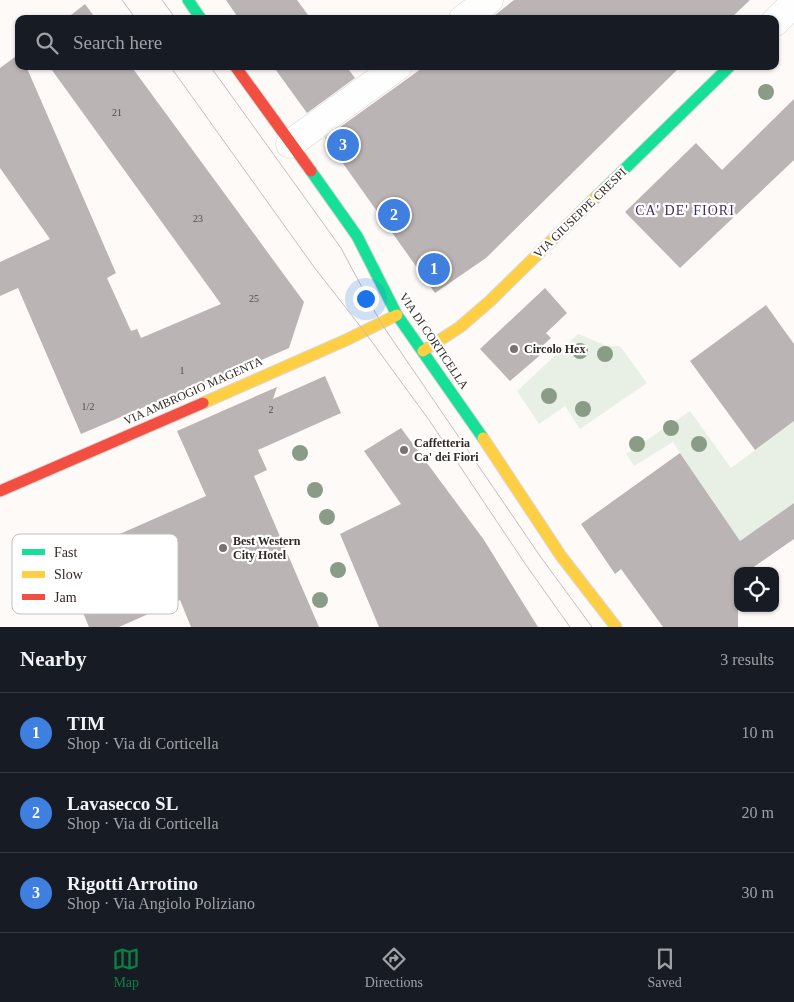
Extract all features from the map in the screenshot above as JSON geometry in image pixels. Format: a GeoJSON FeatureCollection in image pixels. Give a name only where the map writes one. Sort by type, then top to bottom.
{"type":"FeatureCollection","features":[{"type":"Feature","properties":{"kind":"street"},"geometry":{"type":"LineString","coordinates":[[188,0],[198,15]]}},
{"type":"Feature","properties":{"kind":"street"},"geometry":{"type":"LineString","coordinates":[[468,15],[489,0]]}},
{"type":"Feature","properties":{"kind":"street"},"geometry":{"type":"LineString","coordinates":[[779,18],[794,3]]}},
{"type":"Feature","properties":{"kind":"street","name":"VIA DI CORTICELLA"},"geometry":{"type":"LineString","coordinates":[[238,70],[357,236],[397,314],[562,556],[616,627]]}},
{"type":"Feature","properties":{"kind":"street"},"geometry":{"type":"LineString","coordinates":[[290,144],[392,70]]}},
{"type":"Feature","properties":{"kind":"street","name":"VIA GIUSEPPE CRESPI"},"geometry":{"type":"LineString","coordinates":[[423,351],[460,326],[490,301],[726,70]]}},
{"type":"Feature","properties":{"kind":"street","name":"VIA AMBROGIO MAGENTA"},"geometry":{"type":"LineString","coordinates":[[0,491],[346,340],[397,314]]}},
{"type":"Feature","properties":{"kind":"shaded area"},"geometry":{"type":"Polygon","coordinates":[[[578,334],[607,346],[620,346],[647,383],[580,429],[565,406],[539,424],[517,391],[578,334]]]}},
{"type":"Feature","properties":{"kind":"shaded area"},"geometry":{"type":"Polygon","coordinates":[[[690,411],[731,468],[794,421],[794,503],[740,541],[673,442],[634,466],[626,454],[690,411]]]}},
{"type":"Feature","properties":{"kind":"building"},"geometry":{"type":"Polygon","coordinates":[[[226,0],[297,0],[308,15],[236,15],[226,0]]]}},
{"type":"Feature","properties":{"kind":"building"},"geometry":{"type":"Polygon","coordinates":[[[514,0],[750,0],[734,15],[495,15],[514,0]]]}},
{"type":"Feature","properties":{"kind":"building"},"geometry":{"type":"Polygon","coordinates":[[[85,4],[93,15],[71,15],[85,4]]]}},
{"type":"Feature","properties":{"kind":"building"},"geometry":{"type":"Polygon","coordinates":[[[15,57],[15,70],[28,70],[116,273],[107,278],[131,331],[137,329],[141,338],[221,304],[52,70],[134,70],[304,302],[289,348],[165,402],[163,399],[81,434],[18,288],[0,296],[0,262],[50,239],[0,168],[0,68],[15,57]]]}},
{"type":"Feature","properties":{"kind":"building"},"geometry":{"type":"Polygon","coordinates":[[[276,70],[349,70],[355,78],[307,113],[276,70]]]}},
{"type":"Feature","properties":{"kind":"building"},"geometry":{"type":"Polygon","coordinates":[[[419,70],[677,70],[486,258],[435,293],[325,138],[419,70]]]}},
{"type":"Feature","properties":{"kind":"building"},"geometry":{"type":"Polygon","coordinates":[[[794,99],[794,160],[680,268],[625,212],[696,143],[722,170],[794,99]]]}},
{"type":"Feature","properties":{"kind":"building"},"geometry":{"type":"Polygon","coordinates":[[[545,288],[567,313],[546,333],[551,338],[541,347],[545,351],[510,381],[480,349],[545,288]]]}},
{"type":"Feature","properties":{"kind":"building"},"geometry":{"type":"Polygon","coordinates":[[[766,305],[794,344],[794,421],[755,450],[690,361],[766,305]]]}},
{"type":"Feature","properties":{"kind":"building"},"geometry":{"type":"Polygon","coordinates":[[[325,376],[341,413],[258,450],[267,470],[254,476],[319,627],[191,627],[180,600],[178,601],[178,534],[120,534],[206,496],[177,431],[277,387],[273,399],[325,376]]]}},
{"type":"Feature","properties":{"kind":"building"},"geometry":{"type":"Polygon","coordinates":[[[401,428],[484,540],[538,627],[379,627],[340,534],[401,504],[364,451],[401,428]]]}},
{"type":"Feature","properties":{"kind":"building"},"geometry":{"type":"Polygon","coordinates":[[[680,453],[740,541],[794,503],[794,539],[754,567],[734,567],[734,612],[738,612],[738,627],[663,627],[621,569],[615,574],[581,524],[680,453]]]}},
{"type":"Feature","properties":{"kind":"building"},"geometry":{"type":"Polygon","coordinates":[[[84,614],[148,614],[119,627],[89,627],[84,614]]]}},
{"type":"Feature","properties":{"kind":"tram line"},"geometry":{"type":"LineString","coordinates":[[122,0],[133,15]]}},
{"type":"Feature","properties":{"kind":"tram line"},"geometry":{"type":"LineString","coordinates":[[162,0],[173,15]]}},
{"type":"Feature","properties":{"kind":"tram line"},"geometry":{"type":"LineString","coordinates":[[173,70],[314,267],[364,331],[429,420],[570,627]]}},
{"type":"Feature","properties":{"kind":"tram line"},"geometry":{"type":"LineString","coordinates":[[213,70],[341,248],[381,323],[540,556],[592,627]]}},
{"type":"Feature","properties":{"kind":"traffic: fast"},"geometry":{"type":"LineString","coordinates":[[188,0],[198,15]]}},
{"type":"Feature","properties":{"kind":"traffic: fast"},"geometry":{"type":"LineString","coordinates":[[595,198],[726,70]]}},
{"type":"Feature","properties":{"kind":"traffic: fast"},"geometry":{"type":"LineString","coordinates":[[311,171],[357,236],[397,315],[483,438]]}},
{"type":"Feature","properties":{"kind":"traffic: slow"},"geometry":{"type":"LineString","coordinates":[[423,351],[460,327],[490,301],[595,198]]}},
{"type":"Feature","properties":{"kind":"traffic: slow"},"geometry":{"type":"LineString","coordinates":[[203,403],[346,340],[397,315]]}},
{"type":"Feature","properties":{"kind":"traffic: slow"},"geometry":{"type":"LineString","coordinates":[[483,438],[561,556],[616,627]]}},
{"type":"Feature","properties":{"kind":"traffic: jam"},"geometry":{"type":"LineString","coordinates":[[238,70],[311,171]]}},
{"type":"Feature","properties":{"kind":"traffic: jam"},"geometry":{"type":"LineString","coordinates":[[0,491],[203,403]]}},
{"type":"Feature","properties":{"kind":"place","name":"Rigotti Arrotino"},"geometry":{"type":"Point","coordinates":[343,145]}},
{"type":"Feature","properties":{"kind":"place","name":"Lavasecco SL"},"geometry":{"type":"Point","coordinates":[394,215]}},
{"type":"Feature","properties":{"kind":"place","name":"TIM"},"geometry":{"type":"Point","coordinates":[434,269]}},
{"type":"Feature","properties":{"kind":"place","name":"Circolo Hex"},"geometry":{"type":"Point","coordinates":[514,349]}},
{"type":"Feature","properties":{"kind":"place","name":"Caffetteria Ca' dei Fiori"},"geometry":{"type":"Point","coordinates":[404,450]}},
{"type":"Feature","properties":{"kind":"place","name":"Best Western City Hotel"},"geometry":{"type":"Point","coordinates":[223,548]}},
{"type":"Feature","properties":{"kind":"district","name":"CA' DE' FIORI"},"geometry":{"type":"Point","coordinates":[685,210]}}]}
